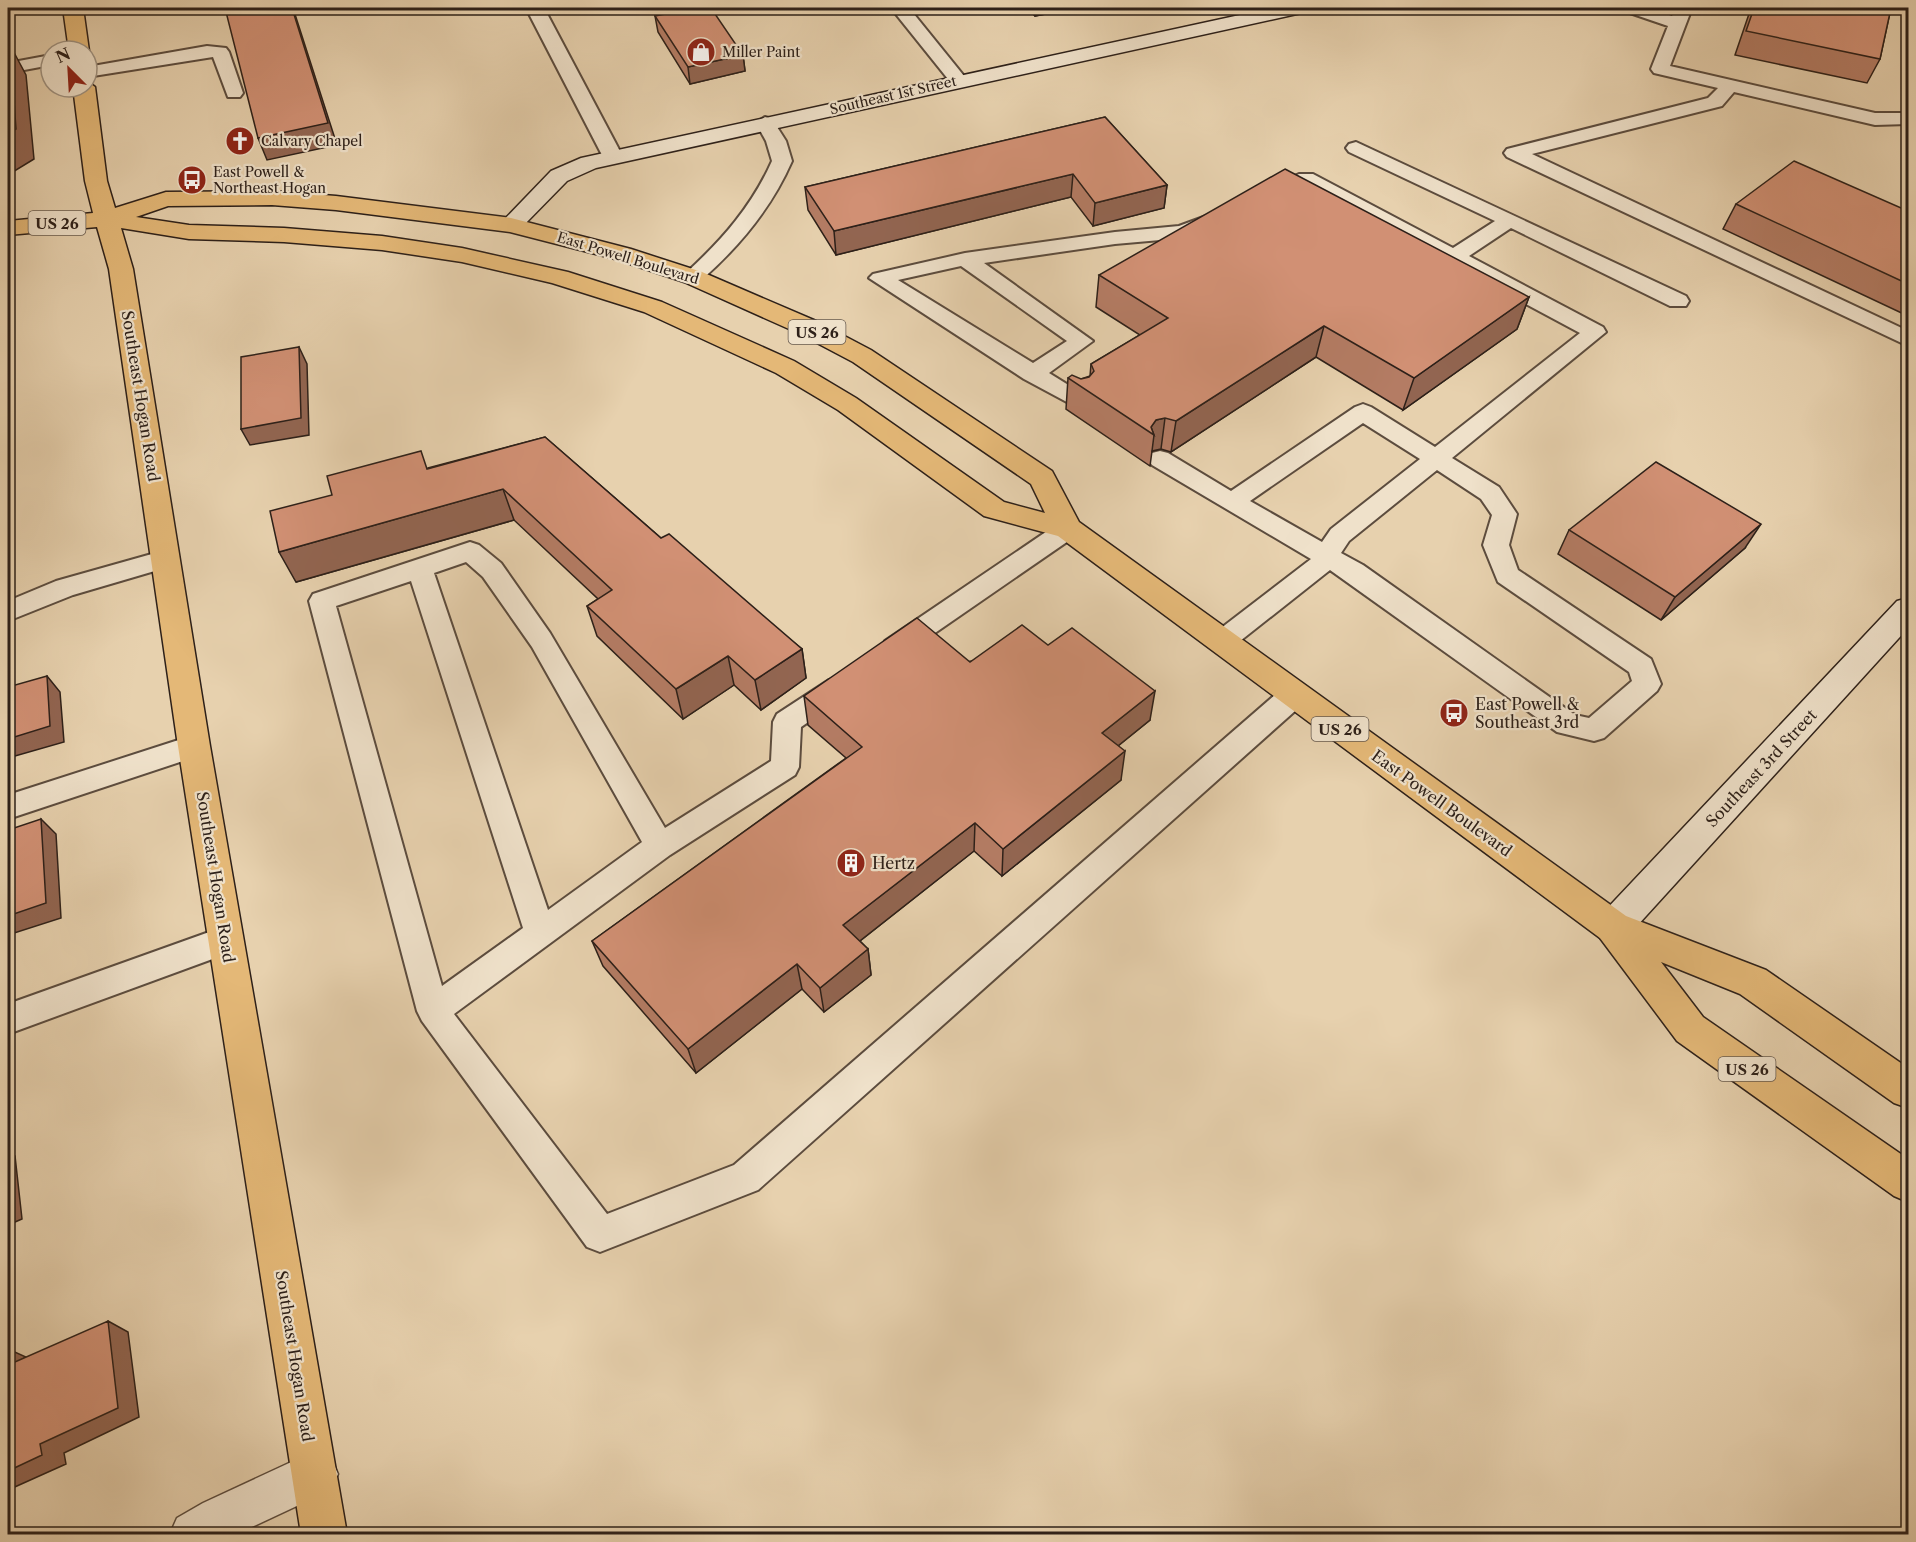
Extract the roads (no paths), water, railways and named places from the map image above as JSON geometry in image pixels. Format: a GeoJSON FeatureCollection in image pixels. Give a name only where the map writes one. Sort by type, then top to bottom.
{"type":"FeatureCollection","features":[{"type":"Feature","properties":{"kind":"main road"},"geometry":{"type":"LineString","coordinates":[[73,8],[77,39]]}},
{"type":"Feature","properties":{"kind":"main road","name":"Southeast Hogan Road"},"geometry":{"type":"LineString","coordinates":[[86,99],[96,181],[122,269],[194,746],[324,1534]]}},
{"type":"Feature","properties":{"kind":"main road","name":"East Powell Boulevard"},"geometry":{"type":"LineString","coordinates":[[8,228],[107,219],[166,199],[272,198],[336,203],[511,225],[623,254],[693,277],[807,327],[862,356],[963,422],[1042,478],[1068,529]]}},
{"type":"Feature","properties":{"kind":"main road","name":"East Powell Boulevard"},"geometry":{"type":"LineString","coordinates":[[107,219],[189,232],[284,235],[382,243],[462,255],[559,277],[653,307],[716,333],[785,367],[847,404],[994,509],[1068,529],[1613,927],[1753,982],[1908,1090]]}},
{"type":"Feature","properties":{"kind":"main road"},"geometry":{"type":"LineString","coordinates":[[653,307],[693,277]]}},
{"type":"Feature","properties":{"kind":"main road","name":"East Powell Boulevard"},"geometry":{"type":"LineString","coordinates":[[1613,927],[1690,1029],[1908,1182]]}},
{"type":"Feature","properties":{"kind":"street","name":"Southeast 1st Street"},"geometry":{"type":"LineString","coordinates":[[511,225],[559,176],[589,163],[958,80],[1298,8]]}},
{"type":"Feature","properties":{"kind":"street","name":"Southeast 3rd Street"},"geometry":{"type":"LineString","coordinates":[[1613,927],[1908,609]]}},
{"type":"Feature","properties":{"kind":"street"},"geometry":{"type":"LineString","coordinates":[[193,1534],[219,1519],[315,1474]]}},
{"type":"Feature","properties":{"kind":"lane"},"geometry":{"type":"LineString","coordinates":[[536,8],[613,157]]}},
{"type":"Feature","properties":{"kind":"lane"},"geometry":{"type":"LineString","coordinates":[[900,8],[958,80]]}},
{"type":"Feature","properties":{"kind":"lane"},"geometry":{"type":"LineString","coordinates":[[1633,8],[1681,16],[1660,69],[1875,119],[1908,119]]}},
{"type":"Feature","properties":{"kind":"lane"},"geometry":{"type":"LineString","coordinates":[[99,70],[207,51],[220,52],[234,93]]}},
{"type":"Feature","properties":{"kind":"lane"},"geometry":{"type":"LineString","coordinates":[[8,68],[39,62]]}},
{"type":"Feature","properties":{"kind":"lane"},"geometry":{"type":"LineString","coordinates":[[1731,86],[1715,102],[1514,153],[1908,339]]}},
{"type":"Feature","properties":{"kind":"lane"},"geometry":{"type":"LineString","coordinates":[[693,277],[714,260],[747,223],[773,186],[783,161],[776,141],[765,123]]}},
{"type":"Feature","properties":{"kind":"lane"},"geometry":{"type":"LineString","coordinates":[[1356,148],[1678,301]]}},
{"type":"Feature","properties":{"kind":"lane"},"geometry":{"type":"LineString","coordinates":[[1221,642],[1320,566],[1340,535],[1594,332],[1306,178],[1255,201]]}},
{"type":"Feature","properties":{"kind":"lane"},"geometry":{"type":"LineString","coordinates":[[1078,401],[880,278],[964,259],[1115,238],[1183,232],[1224,214]]}},
{"type":"Feature","properties":{"kind":"lane"},"geometry":{"type":"LineString","coordinates":[[1455,256],[1510,220]]}},
{"type":"Feature","properties":{"kind":"lane"},"geometry":{"type":"LineString","coordinates":[[964,259],[1082,341],[1032,374]]}},
{"type":"Feature","properties":{"kind":"lane"},"geometry":{"type":"LineString","coordinates":[[1160,459],[1324,558],[1354,572],[1567,724],[1594,730],[1647,684],[1641,666],[1507,574],[1496,545],[1505,514],[1490,493],[1363,412],[1232,502]]}},
{"type":"Feature","properties":{"kind":"lane"},"geometry":{"type":"LineString","coordinates":[[433,1011],[660,846],[785,767],[787,722],[1068,529]]}},
{"type":"Feature","properties":{"kind":"lane"},"geometry":{"type":"LineString","coordinates":[[660,846],[541,640],[492,570],[470,551],[322,601],[433,1011],[600,1234],[746,1178],[1294,695]]}},
{"type":"Feature","properties":{"kind":"lane"},"geometry":{"type":"LineString","coordinates":[[8,611],[65,588],[166,559]]}},
{"type":"Feature","properties":{"kind":"lane"},"geometry":{"type":"LineString","coordinates":[[420,568],[540,931]]}},
{"type":"Feature","properties":{"kind":"lane"},"geometry":{"type":"LineString","coordinates":[[8,807],[194,746]]}},
{"type":"Feature","properties":{"kind":"lane"},"geometry":{"type":"LineString","coordinates":[[8,1018],[226,940]]}},
{"type":"Feature","properties":{"kind":"place","name":"Miller Paint"},"geometry":{"type":"Point","coordinates":[701,52]}},
{"type":"Feature","properties":{"kind":"place","name":"Calvary Chapel"},"geometry":{"type":"Point","coordinates":[240,141]}},
{"type":"Feature","properties":{"kind":"place","name":"East Powell & Northeast Hogan"},"geometry":{"type":"Point","coordinates":[192,180]}},
{"type":"Feature","properties":{"kind":"place","name":"East Powell & Southeast 3rd"},"geometry":{"type":"Point","coordinates":[1454,713]}},
{"type":"Feature","properties":{"kind":"place","name":"Hertz"},"geometry":{"type":"Point","coordinates":[851,863]}}]}
